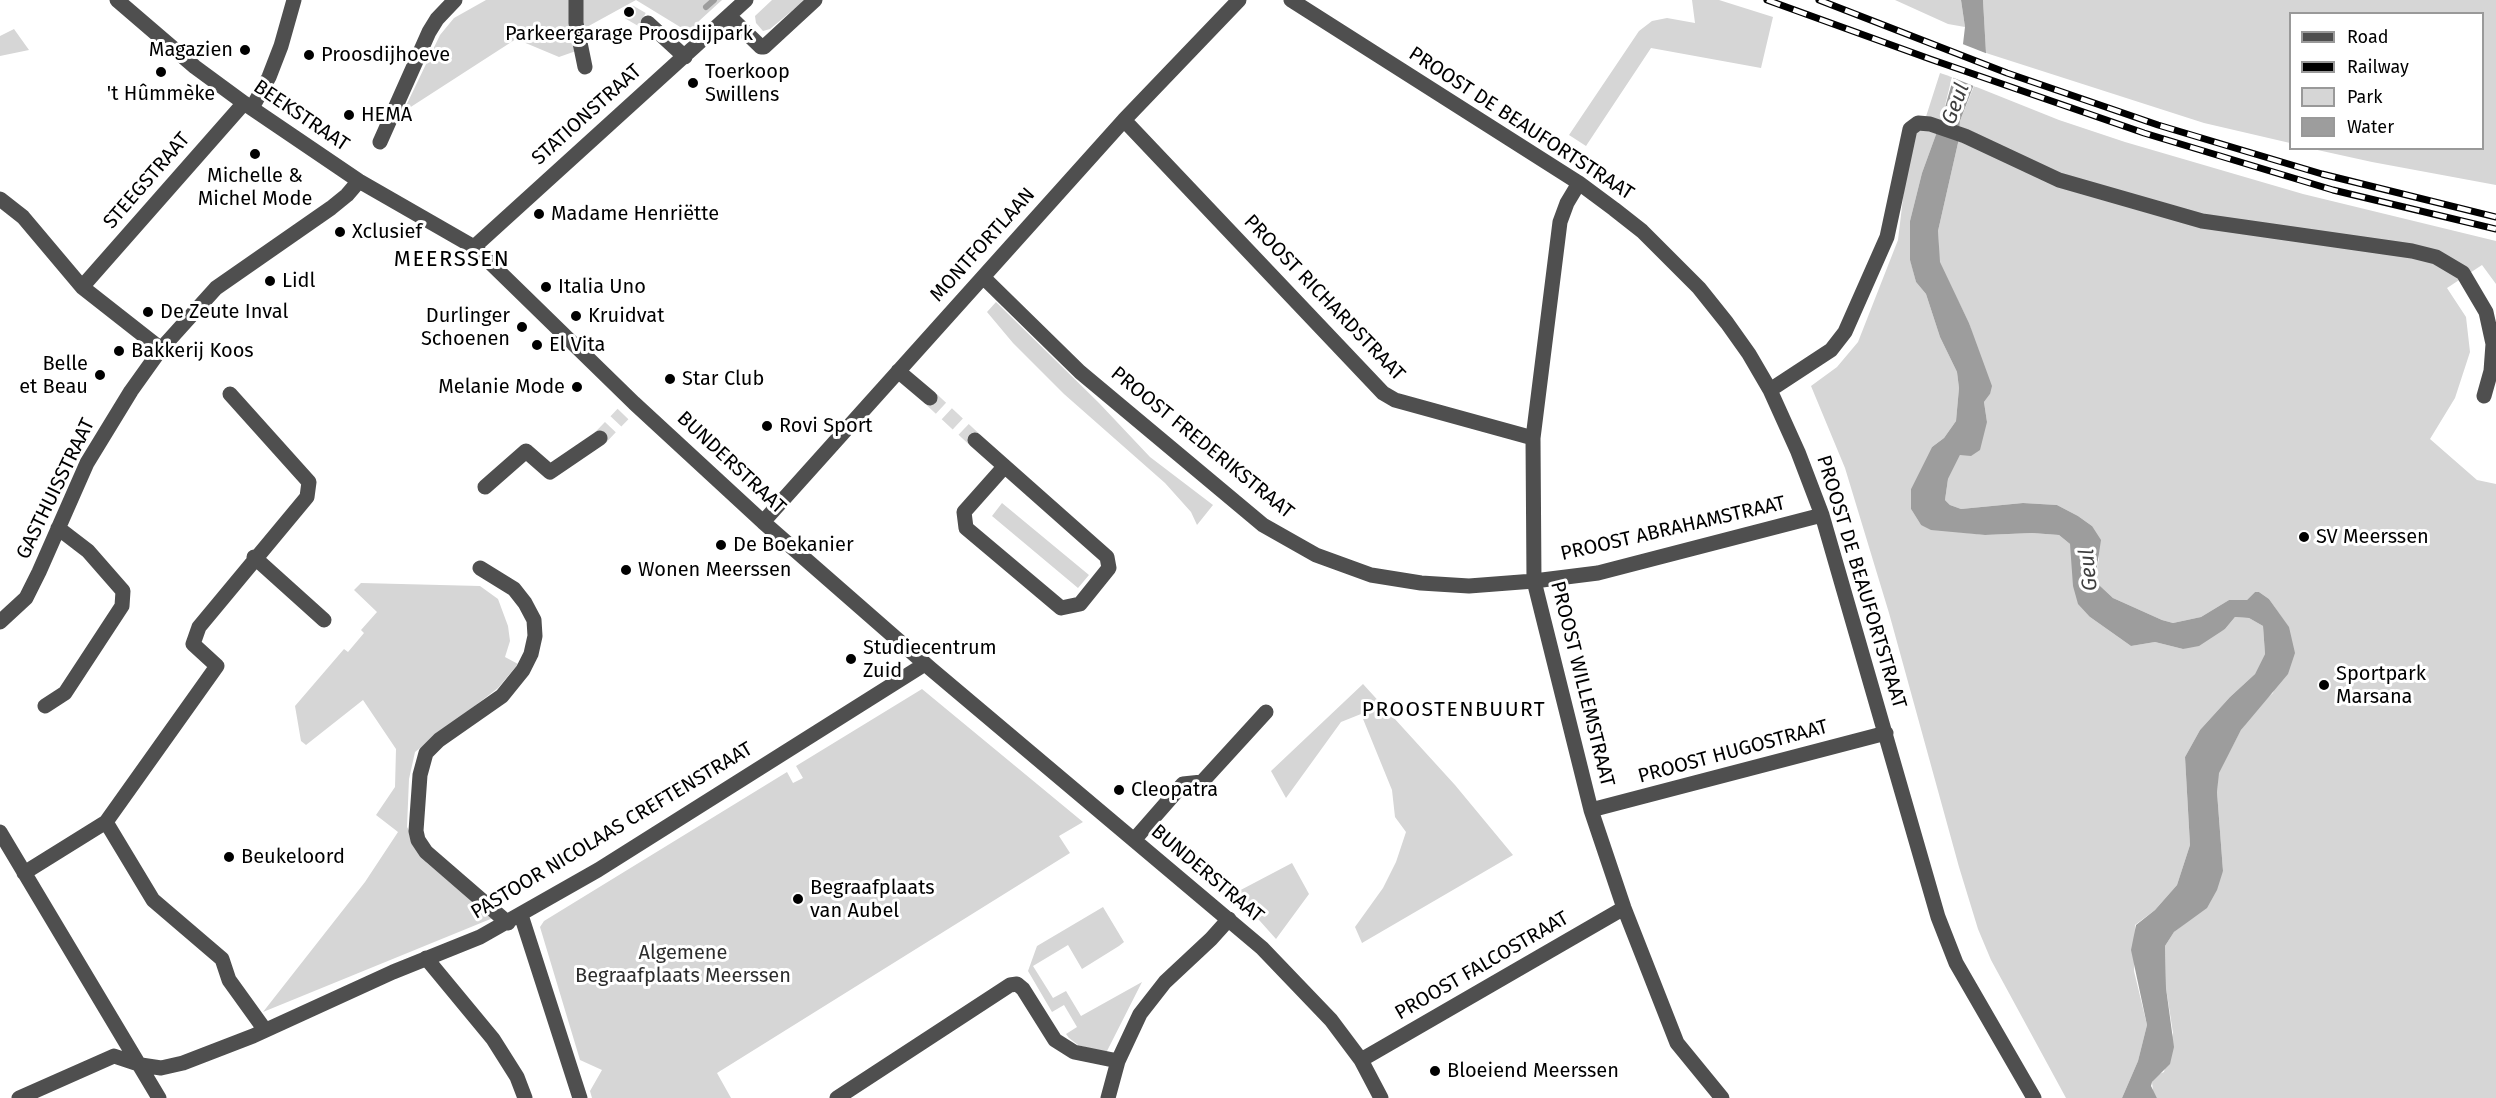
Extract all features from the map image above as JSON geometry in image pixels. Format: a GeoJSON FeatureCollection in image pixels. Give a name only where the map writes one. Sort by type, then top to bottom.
{"type":"FeatureCollection","features":[{"type":"Feature","properties":{"kind":"street","name":"BEEKSTRAAT"},"geometry":{"type":"LineString","coordinates":[[117,0],[180,55],[248,105],[359,181],[474,247]]}},
{"type":"Feature","properties":{"kind":"street","name":"STEEGSTRAAT"},"geometry":{"type":"LineString","coordinates":[[82,287],[248,105],[269,77],[281,46],[294,0]]}},
{"type":"Feature","properties":{"kind":"street"},"geometry":{"type":"LineString","coordinates":[[380,142],[429,32],[455,0]]}},
{"type":"Feature","properties":{"kind":"street"},"geometry":{"type":"LineString","coordinates":[[576,0],[576,23],[585,67]]}},
{"type":"Feature","properties":{"kind":"street","name":"STATIONSTRAAT"},"geometry":{"type":"LineString","coordinates":[[474,247],[746,0]]}},
{"type":"Feature","properties":{"kind":"street"},"geometry":{"type":"LineString","coordinates":[[729,16],[761,47],[765,47],[815,0]]}},
{"type":"Feature","properties":{"kind":"street","name":"MONTFORTLAAN"},"geometry":{"type":"LineString","coordinates":[[763,522],[1124,120],[1239,0]]}},
{"type":"Feature","properties":{"kind":"street","name":"PROOST DE BEAUFORTSTRAAT"},"geometry":{"type":"LineString","coordinates":[[1291,0],[1579,183],[1642,231],[1698,288],[1727,323],[1770,390],[1798,452],[1822,515],[1938,917],[1956,963],[2034,1098]]}},
{"type":"Feature","properties":{"kind":"street"},"geometry":{"type":"LineString","coordinates":[[648,23],[685,57]]}},
{"type":"Feature","properties":{"kind":"street","name":"PROOST RICHARDSTRAAT"},"geometry":{"type":"LineString","coordinates":[[1124,120],[1383,393],[1395,400],[1533,438]]}},
{"type":"Feature","properties":{"kind":"street"},"geometry":{"type":"LineString","coordinates":[[1770,390],[1831,350],[1845,332],[1887,237],[1910,129],[1918,123],[1930,124],[1965,136],[2059,180],[2202,221],[2412,251],[2436,257],[2463,273],[2486,312],[2493,344],[2491,371],[2484,396]]}},
{"type":"Feature","properties":{"kind":"street","name":"GASTHUISSTRAAT"},"geometry":{"type":"LineString","coordinates":[[0,622],[26,598],[87,463],[104,432],[161,349],[216,288],[331,208],[359,181]]}},
{"type":"Feature","properties":{"kind":"street","name":"PROOST WILLEMSTRAAT"},"geometry":{"type":"LineString","coordinates":[[1579,183],[1567,203],[1560,222],[1533,438],[1534,581],[1591,810],[1624,908],[1677,1043],[1722,1098]]}},
{"type":"Feature","properties":{"kind":"street"},"geometry":{"type":"LineString","coordinates":[[0,199],[23,218],[82,287],[161,349]]}},
{"type":"Feature","properties":{"kind":"street","name":"BUNDERSTRAAT"},"geometry":{"type":"LineString","coordinates":[[474,247],[634,403],[763,522],[925,664],[1262,948],[1331,1020],[1361,1060],[1381,1098]]}},
{"type":"Feature","properties":{"kind":"street","name":"PROOST FREDERIKSTRAAT"},"geometry":{"type":"LineString","coordinates":[[983,278],[1080,372],[1263,525],[1316,555],[1371,575],[1421,583],[1469,585],[1534,581]]}},
{"type":"Feature","properties":{"kind":"street"},"geometry":{"type":"LineString","coordinates":[[898,371],[930,399]]}},
{"type":"Feature","properties":{"kind":"street"},"geometry":{"type":"LineString","coordinates":[[24,873],[106,822],[217,666],[193,644],[199,627],[254,557],[307,497],[309,482],[230,394]]}},
{"type":"Feature","properties":{"kind":"street"},"geometry":{"type":"LineString","coordinates":[[623,414],[634,403]]}},
{"type":"Feature","properties":{"kind":"street"},"geometry":{"type":"LineString","coordinates":[[485,488],[526,450],[549,472],[600,438]]}},
{"type":"Feature","properties":{"kind":"street"},"geometry":{"type":"LineString","coordinates":[[975,440],[1107,558],[1109,568],[1080,604],[1061,608],[966,528],[964,512],[1004,467]]}},
{"type":"Feature","properties":{"kind":"street","name":"PROOST ABRAHAMSTRAAT"},"geometry":{"type":"LineString","coordinates":[[1534,581],[1598,573],[1822,515]]}},
{"type":"Feature","properties":{"kind":"street"},"geometry":{"type":"LineString","coordinates":[[45,706],[65,693],[122,606],[123,591],[88,551],[58,528]]}},
{"type":"Feature","properties":{"kind":"street"},"geometry":{"type":"LineString","coordinates":[[254,557],[324,620]]}},
{"type":"Feature","properties":{"kind":"street"},"geometry":{"type":"LineString","coordinates":[[480,568],[514,589],[525,603],[534,620],[535,636],[531,654],[523,670],[502,696],[439,740],[426,753],[420,776],[416,831],[418,840],[426,852],[514,919],[580,1098]]}},
{"type":"Feature","properties":{"kind":"street","name":"PASTOOR NICOLAAS CREFTENSTRAAT"},"geometry":{"type":"LineString","coordinates":[[19,1098],[114,1056],[141,1065],[161,1068],[183,1063],[480,937],[661,831],[925,664]]}},
{"type":"Feature","properties":{"kind":"street"},"geometry":{"type":"LineString","coordinates":[[1134,840],[1183,784],[1202,782],[1266,712]]}},
{"type":"Feature","properties":{"kind":"street","name":"PROOST HUGOSTRAAT"},"geometry":{"type":"LineString","coordinates":[[1591,810],[1886,733]]}},
{"type":"Feature","properties":{"kind":"street"},"geometry":{"type":"LineString","coordinates":[[106,822],[153,900],[222,959],[229,980],[265,1030]]}},
{"type":"Feature","properties":{"kind":"street"},"geometry":{"type":"LineString","coordinates":[[0,832],[159,1098]]}},
{"type":"Feature","properties":{"kind":"street","name":"PROOST FALCOSTRAAT"},"geometry":{"type":"LineString","coordinates":[[1361,1060],[1624,908]]}},
{"type":"Feature","properties":{"kind":"street"},"geometry":{"type":"LineString","coordinates":[[1108,1098],[1118,1061],[1140,1014],[1152,997],[1229,919]]}},
{"type":"Feature","properties":{"kind":"street"},"geometry":{"type":"LineString","coordinates":[[426,958],[493,1039],[517,1077],[525,1098]]}},
{"type":"Feature","properties":{"kind":"street"},"geometry":{"type":"LineString","coordinates":[[837,1098],[1010,985],[1017,984],[1023,988],[1055,1041],[1074,1052],[1118,1061]]}},
{"type":"Feature","properties":{"kind":"green space"},"geometry":{"type":"Polygon","coordinates":[[[486,0],[636,0],[585,28],[576,51],[559,57],[516,39],[403,112],[440,35],[454,18],[486,0]]]}},
{"type":"Feature","properties":{"kind":"green space"},"geometry":{"type":"Polygon","coordinates":[[[636,0],[722,0],[699,21],[690,33],[636,0]]]}},
{"type":"Feature","properties":{"kind":"green space"},"geometry":{"type":"Polygon","coordinates":[[[772,0],[805,0],[770,29],[763,31],[756,23],[755,16],[772,0]]]}},
{"type":"Feature","properties":{"kind":"green space"},"geometry":{"type":"Polygon","coordinates":[[[1692,0],[1719,0],[1773,17],[1761,68],[1651,48],[1586,146],[1569,135],[1639,31],[1652,21],[1667,18],[1695,23],[1692,0]]]}},
{"type":"Feature","properties":{"kind":"green space"},"geometry":{"type":"Polygon","coordinates":[[[1895,0],[1961,0],[1965,27],[1948,24],[1895,0]]]}},
{"type":"Feature","properties":{"kind":"green space"},"geometry":{"type":"Polygon","coordinates":[[[1983,0],[2496,0],[2496,185],[2318,150],[2484,150],[2484,12],[2289,12],[2289,143],[2204,123],[1986,53],[1983,0]]]}},
{"type":"Feature","properties":{"kind":"green space"},"geometry":{"type":"Polygon","coordinates":[[[14,29],[29,50],[0,56],[0,36],[14,29]]]}},
{"type":"Feature","properties":{"kind":"green space"},"geometry":{"type":"Polygon","coordinates":[[[1940,73],[1952,77],[1942,118],[1922,173],[1910,221],[1910,259],[1916,282],[1926,294],[1940,337],[1957,372],[1959,388],[1956,421],[1944,438],[1932,447],[1911,489],[1911,509],[1921,525],[1959,532],[1985,535],[2032,533],[2059,535],[2070,544],[2090,617],[2131,646],[2155,642],[2183,649],[2225,629],[2235,617],[2249,618],[2263,626],[2265,654],[2255,674],[2200,730],[2185,757],[2190,845],[2177,885],[2155,910],[2135,925],[2134,971],[2147,1025],[2138,1061],[2122,1098],[2066,1098],[1991,960],[1978,929],[1959,867],[1889,613],[1845,468],[1811,386],[1837,367],[1858,342],[1898,240],[1911,131],[1922,129],[1940,73]]]}},
{"type":"Feature","properties":{"kind":"green space"},"geometry":{"type":"Polygon","coordinates":[[[1974,86],[2059,120],[2125,142],[2303,194],[2496,241],[2496,284],[2482,265],[2447,288],[2466,317],[2470,352],[2455,398],[2430,439],[2477,480],[2496,484],[2496,1098],[2157,1098],[2153,1091],[2152,1082],[2157,1075],[2164,1072],[2173,1033],[2166,988],[2165,946],[2174,932],[2188,921],[2223,871],[2217,792],[2218,773],[2241,730],[2260,704],[2273,693],[2289,628],[2269,599],[2259,592],[2255,592],[2247,600],[2229,600],[2201,617],[2173,623],[2162,620],[2113,598],[2099,585],[2096,573],[2099,558],[2092,526],[2078,516],[2057,505],[2023,503],[1961,509],[1950,505],[1945,500],[1948,479],[1960,455],[1987,422],[1984,402],[1990,394],[1969,323],[1939,262],[1938,231],[1958,143],[1960,121],[1974,86]]]}},
{"type":"Feature","properties":{"kind":"green space"},"geometry":{"type":"Polygon","coordinates":[[[996,302],[1099,403],[1150,457],[1213,505],[1197,525],[1191,512],[1165,483],[1064,394],[1013,343],[987,312],[996,302]]]}},
{"type":"Feature","properties":{"kind":"green space"},"geometry":{"type":"Polygon","coordinates":[[[1002,503],[1089,575],[1078,588],[992,516],[1002,503]]]}},
{"type":"Feature","properties":{"kind":"green space"},"geometry":{"type":"Polygon","coordinates":[[[361,583],[480,586],[498,599],[508,626],[510,641],[505,657],[518,664],[498,688],[415,752],[409,779],[407,827],[427,863],[493,918],[263,1012],[365,882],[398,832],[376,815],[395,787],[396,749],[363,700],[306,745],[301,741],[295,706],[344,649],[348,652],[364,633],[361,630],[377,612],[354,590],[361,583]]]}},
{"type":"Feature","properties":{"kind":"green space"},"geometry":{"type":"Polygon","coordinates":[[[1363,684],[1455,785],[1513,855],[1362,943],[1355,927],[1383,888],[1396,862],[1406,832],[1395,817],[1392,790],[1361,714],[1341,722],[1286,798],[1271,771],[1363,684]]]}},
{"type":"Feature","properties":{"kind":"green space","name":"Algemene Begraafplaats Meerssen"},"geometry":{"type":"Polygon","coordinates":[[[922,689],[1083,822],[1059,836],[1070,853],[717,1073],[731,1098],[592,1098],[590,1091],[602,1070],[580,1060],[540,927],[544,921],[787,772],[793,783],[803,778],[796,766],[922,689]]]}},
{"type":"Feature","properties":{"kind":"green space"},"geometry":{"type":"Polygon","coordinates":[[[1292,863],[1309,894],[1276,939],[1235,893],[1292,863]]]}},
{"type":"Feature","properties":{"kind":"green space"},"geometry":{"type":"Polygon","coordinates":[[[1103,907],[1124,942],[1082,969],[1068,945],[1033,966],[1053,998],[1066,991],[1081,1016],[1142,982],[1107,1051],[1103,1052],[1078,1045],[1069,1038],[1066,1034],[1077,1027],[1064,1005],[1052,1012],[1028,971],[1037,946],[1103,907]]]}},
{"type":"Feature","properties":{"kind":"water","name":"Geul"},"geometry":{"type":"Polygon","coordinates":[[[1961,0],[1983,0],[1986,53],[1960,121],[1958,143],[1938,231],[1940,262],[1969,323],[1992,386],[1984,402],[1987,422],[1980,450],[1971,456],[1960,455],[1948,479],[1945,500],[1950,505],[1961,509],[2023,503],[2057,505],[2078,516],[2092,526],[2101,540],[2096,573],[2099,585],[2113,598],[2162,620],[2173,623],[2201,617],[2229,600],[2247,600],[2255,592],[2259,592],[2269,599],[2289,627],[2295,653],[2288,674],[2241,730],[2219,773],[2217,792],[2223,871],[2217,890],[2207,908],[2174,932],[2165,946],[2166,988],[2174,1047],[2170,1064],[2152,1082],[2151,1086],[2157,1098],[2122,1098],[2138,1061],[2147,1025],[2131,950],[2136,925],[2155,910],[2177,885],[2190,845],[2185,757],[2200,730],[2255,674],[2265,654],[2263,626],[2249,618],[2235,617],[2225,629],[2199,646],[2183,649],[2155,642],[2131,646],[2090,617],[2078,604],[2073,586],[2070,544],[2059,535],[2032,533],[1985,535],[1931,530],[1921,525],[1911,509],[1911,489],[1932,447],[1944,438],[1956,421],[1959,388],[1957,372],[1940,337],[1926,294],[1916,282],[1910,260],[1910,221],[1922,173],[1942,118],[1963,44],[1965,27],[1961,0]]]}},
{"type":"Feature","properties":{"kind":"pier"},"geometry":{"type":"Polygon","coordinates":[[[1960,43],[1988,54],[1976,87],[1949,76],[1960,43]]]}},
{"type":"Feature","properties":{"kind":"waterway"},"geometry":{"type":"LineString","coordinates":[[706,7],[714,0]]}},
{"type":"Feature","properties":{"kind":"tunnel"},"geometry":{"type":"LineString","coordinates":[[629,12],[648,23]]}},
{"type":"Feature","properties":{"kind":"tunnel"},"geometry":{"type":"LineString","coordinates":[[930,398],[975,440]]}},
{"type":"Feature","properties":{"kind":"tunnel"},"geometry":{"type":"LineString","coordinates":[[600,438],[623,414]]}},
{"type":"Feature","properties":{"kind":"railway"},"geometry":{"type":"LineString","coordinates":[[1767,0],[2144,133],[2333,190],[2496,229]]}},
{"type":"Feature","properties":{"kind":"railway"},"geometry":{"type":"LineString","coordinates":[[1819,0],[2007,73],[2158,125],[2322,174],[2496,217]]}},
{"type":"Feature","properties":{"kind":"place","name":"Parkeergarage Proosdijpark"},"geometry":{"type":"Point","coordinates":[629,12]}},
{"type":"Feature","properties":{"kind":"place","name":"Magazien"},"geometry":{"type":"Point","coordinates":[245,50]}},
{"type":"Feature","properties":{"kind":"place","name":"Proosdijhoeve"},"geometry":{"type":"Point","coordinates":[309,55]}},
{"type":"Feature","properties":{"kind":"place","name":"'t Hûmmèke"},"geometry":{"type":"Point","coordinates":[161,72]}},
{"type":"Feature","properties":{"kind":"place","name":"Toerkoop Swillens"},"geometry":{"type":"Point","coordinates":[693,83]}},
{"type":"Feature","properties":{"kind":"place","name":"HEMA"},"geometry":{"type":"Point","coordinates":[349,115]}},
{"type":"Feature","properties":{"kind":"place","name":"Michelle & Michel Mode"},"geometry":{"type":"Point","coordinates":[255,154]}},
{"type":"Feature","properties":{"kind":"place","name":"Madame Henriëtte"},"geometry":{"type":"Point","coordinates":[539,214]}},
{"type":"Feature","properties":{"kind":"place","name":"Xclusief"},"geometry":{"type":"Point","coordinates":[340,232]}},
{"type":"Feature","properties":{"kind":"place","name":"Lidl"},"geometry":{"type":"Point","coordinates":[270,281]}},
{"type":"Feature","properties":{"kind":"place","name":"Italia Uno"},"geometry":{"type":"Point","coordinates":[546,287]}},
{"type":"Feature","properties":{"kind":"place","name":"De Zeute Inval"},"geometry":{"type":"Point","coordinates":[148,312]}},
{"type":"Feature","properties":{"kind":"place","name":"Kruidvat"},"geometry":{"type":"Point","coordinates":[576,316]}},
{"type":"Feature","properties":{"kind":"place","name":"Durlinger Schoenen"},"geometry":{"type":"Point","coordinates":[522,327]}},
{"type":"Feature","properties":{"kind":"place","name":"El Vita"},"geometry":{"type":"Point","coordinates":[537,345]}},
{"type":"Feature","properties":{"kind":"place","name":"Bakkerij Koos"},"geometry":{"type":"Point","coordinates":[119,351]}},
{"type":"Feature","properties":{"kind":"place","name":"Belle et Beau"},"geometry":{"type":"Point","coordinates":[100,375]}},
{"type":"Feature","properties":{"kind":"place","name":"Star Club"},"geometry":{"type":"Point","coordinates":[670,379]}},
{"type":"Feature","properties":{"kind":"place","name":"Melanie Mode"},"geometry":{"type":"Point","coordinates":[577,387]}},
{"type":"Feature","properties":{"kind":"place","name":"Rovi Sport"},"geometry":{"type":"Point","coordinates":[767,426]}},
{"type":"Feature","properties":{"kind":"place","name":"SV Meerssen"},"geometry":{"type":"Point","coordinates":[2304,537]}},
{"type":"Feature","properties":{"kind":"place","name":"De Boekanier"},"geometry":{"type":"Point","coordinates":[721,545]}},
{"type":"Feature","properties":{"kind":"place","name":"Wonen Meerssen"},"geometry":{"type":"Point","coordinates":[626,570]}},
{"type":"Feature","properties":{"kind":"place","name":"Studiecentrum Zuid"},"geometry":{"type":"Point","coordinates":[851,659]}},
{"type":"Feature","properties":{"kind":"place","name":"Sportpark Marsana"},"geometry":{"type":"Point","coordinates":[2324,685]}},
{"type":"Feature","properties":{"kind":"place","name":"Cleopatra"},"geometry":{"type":"Point","coordinates":[1119,790]}},
{"type":"Feature","properties":{"kind":"place","name":"Beukeloord"},"geometry":{"type":"Point","coordinates":[229,857]}},
{"type":"Feature","properties":{"kind":"place","name":"Begraafplaats van Aubel"},"geometry":{"type":"Point","coordinates":[798,899]}},
{"type":"Feature","properties":{"kind":"place","name":"Bloeiend Meerssen"},"geometry":{"type":"Point","coordinates":[1435,1071]}},
{"type":"Feature","properties":{"kind":"district","name":"MEERSSEN"},"geometry":{"type":"Point","coordinates":[452,260]}},
{"type":"Feature","properties":{"kind":"district","name":"PROOSTENBUURT"},"geometry":{"type":"Point","coordinates":[1454,710]}}]}
